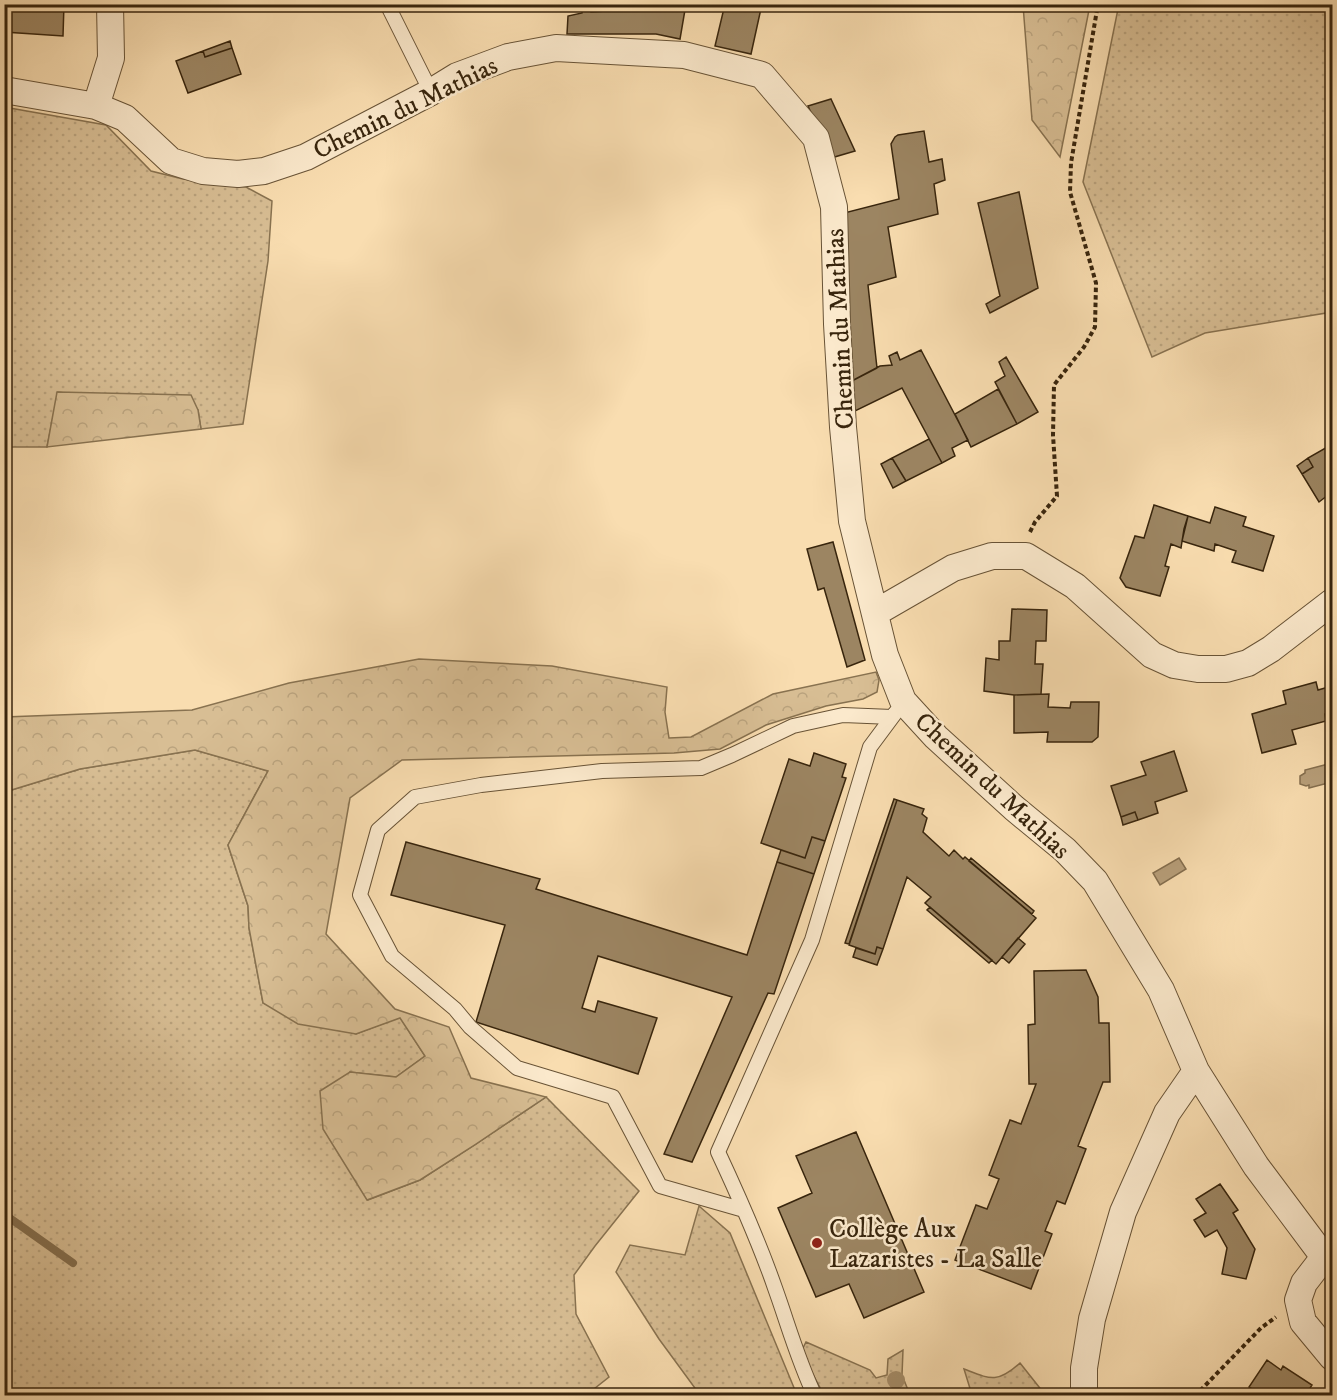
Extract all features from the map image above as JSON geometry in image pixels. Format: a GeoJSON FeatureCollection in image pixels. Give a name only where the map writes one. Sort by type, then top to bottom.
{"type":"FeatureCollection","features":[{"type":"Feature","properties":{"kind":"street"},"geometry":{"type":"LineString","coordinates":[[96,106],[111,58],[110,4]]}},
{"type":"Feature","properties":{"kind":"street","name":"Chemin du Mathias"},"geometry":{"type":"LineString","coordinates":[[4,90],[96,106],[125,118],[171,161],[204,171],[238,174],[264,171],[306,157],[458,76],[507,57],[556,48],[684,55],[762,75],[816,138],[834,207],[837,335],[852,521],[898,709],[936,737],[1014,808],[1065,850],[1095,881],[1161,990],[1196,1071],[1256,1166],[1328,1260],[1304,1283],[1298,1300]]}},
{"type":"Feature","properties":{"kind":"street"},"geometry":{"type":"LineString","coordinates":[[875,613],[953,568],[992,556],[1026,556],[1075,586],[1152,655],[1174,665],[1198,669],[1226,669],[1248,663],[1271,649],[1332,602]]}},
{"type":"Feature","properties":{"kind":"street"},"geometry":{"type":"LineString","coordinates":[[1084,1395],[1084,1368],[1092,1319],[1123,1212],[1167,1113],[1196,1071]]}},
{"type":"Feature","properties":{"kind":"street"},"geometry":{"type":"LineString","coordinates":[[1298,1300],[1303,1322],[1332,1357]]}},
{"type":"Feature","properties":{"kind":"lane"},"geometry":{"type":"LineString","coordinates":[[387,4],[430,92]]}},
{"type":"Feature","properties":{"kind":"lane"},"geometry":{"type":"LineString","coordinates":[[744,1210],[660,1186],[613,1097],[517,1068],[470,1027],[454,1008],[392,956],[360,895],[378,830],[415,797],[481,785],[602,771],[701,768],[793,726],[843,715],[898,709]]}},
{"type":"Feature","properties":{"kind":"lane"},"geometry":{"type":"LineString","coordinates":[[815,1395],[804,1372],[744,1210],[718,1152],[812,940],[870,747],[898,709]]}},
{"type":"Feature","properties":{"kind":"path"},"geometry":{"type":"LineString","coordinates":[[1016,556],[1035,522],[1058,496],[1053,435],[1054,385],[1084,347],[1095,327],[1096,283],[1070,192],[1071,164],[1098,4]]}},
{"type":"Feature","properties":{"kind":"path"},"geometry":{"type":"LineString","coordinates":[[1195,1395],[1261,1328],[1298,1300]]}},
{"type":"Feature","properties":{"kind":"green space"},"geometry":{"type":"Polygon","coordinates":[[[1119,4],[1332,5],[1332,312],[1205,333],[1152,357],[1083,182],[1119,4]]]}},
{"type":"Feature","properties":{"kind":"green space"},"geometry":{"type":"Polygon","coordinates":[[[1023,5],[1090,5],[1060,157],[1032,120],[1023,5]]]}},
{"type":"Feature","properties":{"kind":"green space"},"geometry":{"type":"Polygon","coordinates":[[[4,107],[106,125],[151,171],[183,179],[246,187],[272,201],[268,261],[243,424],[201,429],[198,410],[58,392],[47,447],[5,447],[4,107]]]}},
{"type":"Feature","properties":{"kind":"green space"},"geometry":{"type":"Polygon","coordinates":[[[57,392],[191,395],[198,410],[201,429],[47,447],[57,392]]]}},
{"type":"Feature","properties":{"kind":"green space"},"geometry":{"type":"Polygon","coordinates":[[[419,659],[552,666],[667,687],[665,712],[669,738],[691,737],[773,694],[876,672],[879,680],[877,692],[863,699],[826,706],[766,725],[720,749],[674,753],[402,760],[350,798],[326,934],[395,1009],[449,1027],[471,1078],[546,1097],[420,1180],[367,1200],[323,1129],[320,1091],[350,1072],[396,1077],[425,1056],[400,1018],[356,1034],[298,1024],[263,1003],[249,928],[248,906],[228,845],[268,771],[195,750],[80,769],[5,792],[5,717],[192,710],[289,683],[419,659]]]}},
{"type":"Feature","properties":{"kind":"green space"},"geometry":{"type":"Polygon","coordinates":[[[195,750],[268,771],[228,845],[248,906],[249,928],[263,1003],[356,1034],[400,1017],[425,1056],[396,1077],[350,1072],[368,1200],[420,1180],[546,1097],[639,1191],[574,1275],[576,1314],[609,1377],[585,1396],[5,1396],[5,792],[80,769],[195,750]]]}},
{"type":"Feature","properties":{"kind":"green space"},"geometry":{"type":"Polygon","coordinates":[[[699,1206],[730,1233],[797,1395],[700,1395],[659,1339],[616,1272],[630,1245],[685,1255],[699,1206]]]}},
{"type":"Feature","properties":{"kind":"green space"},"geometry":{"type":"Polygon","coordinates":[[[806,1342],[870,1370],[876,1378],[887,1375],[888,1359],[903,1350],[902,1375],[910,1395],[824,1395],[801,1352],[806,1342]]]}},
{"type":"Feature","properties":{"kind":"green space"},"geometry":{"type":"Polygon","coordinates":[[[1020,1363],[1043,1392],[1057,1395],[972,1395],[964,1369],[993,1378],[1005,1374],[1020,1363]]]}},
{"type":"Feature","properties":{"kind":"shaded area"},"geometry":{"type":"Polygon","coordinates":[[[1332,763],[1332,782],[1309,788],[1309,785],[1300,784],[1300,776],[1305,773],[1305,770],[1332,763]]]}},
{"type":"Feature","properties":{"kind":"shaded area"},"geometry":{"type":"Polygon","coordinates":[[[1179,858],[1186,869],[1160,885],[1153,873],[1179,858]]]}},
{"type":"Feature","properties":{"kind":"building"},"geometry":{"type":"Polygon","coordinates":[[[6,4],[64,4],[63,36],[4,32],[6,4]]]}},
{"type":"Feature","properties":{"kind":"building"},"geometry":{"type":"Polygon","coordinates":[[[624,4],[686,4],[680,39],[656,34],[567,34],[568,16],[582,13],[582,8],[591,8],[591,12],[623,10],[624,4]]]}},
{"type":"Feature","properties":{"kind":"building"},"geometry":{"type":"Polygon","coordinates":[[[725,4],[762,4],[751,54],[715,46],[725,4]]]}},
{"type":"Feature","properties":{"kind":"building"},"geometry":{"type":"Polygon","coordinates":[[[230,41],[232,48],[205,57],[203,51],[230,41]]]}},
{"type":"Feature","properties":{"kind":"building"},"geometry":{"type":"Polygon","coordinates":[[[232,48],[241,74],[188,93],[176,61],[203,51],[205,57],[232,48]]]}},
{"type":"Feature","properties":{"kind":"building"},"geometry":{"type":"Polygon","coordinates":[[[831,99],[855,151],[831,158],[808,106],[831,99]]]}},
{"type":"Feature","properties":{"kind":"building"},"geometry":{"type":"Polygon","coordinates":[[[924,131],[929,162],[942,159],[945,180],[934,184],[938,214],[888,227],[896,277],[868,285],[877,368],[848,383],[844,213],[899,199],[891,144],[898,135],[924,131]]]}},
{"type":"Feature","properties":{"kind":"building"},"geometry":{"type":"Polygon","coordinates":[[[1019,192],[1038,288],[990,313],[986,304],[1000,296],[978,203],[1019,192]]]}},
{"type":"Feature","properties":{"kind":"building"},"geometry":{"type":"Polygon","coordinates":[[[921,350],[968,440],[952,448],[955,456],[942,463],[902,388],[853,412],[848,383],[880,366],[892,365],[889,356],[897,352],[900,360],[921,350]]]}},
{"type":"Feature","properties":{"kind":"building"},"geometry":{"type":"Polygon","coordinates":[[[1006,357],[1038,412],[1017,424],[995,382],[1005,376],[999,362],[1006,357]]]}},
{"type":"Feature","properties":{"kind":"building"},"geometry":{"type":"Polygon","coordinates":[[[998,389],[1017,424],[971,447],[955,414],[998,389]]]}},
{"type":"Feature","properties":{"kind":"building"},"geometry":{"type":"Polygon","coordinates":[[[929,439],[942,463],[906,481],[892,458],[929,439]]]}},
{"type":"Feature","properties":{"kind":"building"},"geometry":{"type":"Polygon","coordinates":[[[1329,446],[1332,452],[1332,492],[1319,502],[1302,474],[1313,467],[1308,458],[1329,446]]]}},
{"type":"Feature","properties":{"kind":"building"},"geometry":{"type":"Polygon","coordinates":[[[892,458],[906,481],[893,488],[881,464],[892,458]]]}},
{"type":"Feature","properties":{"kind":"building"},"geometry":{"type":"Polygon","coordinates":[[[1308,458],[1313,467],[1302,474],[1297,466],[1308,458]]]}},
{"type":"Feature","properties":{"kind":"building"},"geometry":{"type":"Polygon","coordinates":[[[1154,505],[1188,516],[1181,548],[1171,544],[1165,566],[1169,567],[1160,596],[1126,587],[1120,578],[1135,536],[1144,538],[1154,505]]]}},
{"type":"Feature","properties":{"kind":"building"},"geometry":{"type":"Polygon","coordinates":[[[1215,507],[1246,517],[1243,526],[1274,536],[1263,571],[1232,562],[1236,551],[1215,544],[1214,551],[1182,541],[1188,516],[1210,523],[1215,507]]]}},
{"type":"Feature","properties":{"kind":"building"},"geometry":{"type":"Polygon","coordinates":[[[833,542],[865,660],[847,667],[824,588],[818,590],[807,549],[833,542]]]}},
{"type":"Feature","properties":{"kind":"building"},"geometry":{"type":"Polygon","coordinates":[[[1012,609],[1047,610],[1046,641],[1036,641],[1035,664],[1043,664],[1041,694],[1014,695],[984,691],[986,658],[999,660],[999,641],[1010,641],[1012,609]]]}},
{"type":"Feature","properties":{"kind":"building"},"geometry":{"type":"Polygon","coordinates":[[[1316,682],[1318,690],[1332,686],[1332,712],[1325,714],[1326,721],[1292,730],[1296,744],[1262,753],[1252,714],[1286,704],[1283,691],[1316,682]]]}},
{"type":"Feature","properties":{"kind":"building"},"geometry":{"type":"Polygon","coordinates":[[[1049,694],[1048,707],[1070,708],[1071,702],[1099,702],[1098,737],[1092,742],[1047,742],[1048,732],[1014,733],[1014,695],[1049,694]]]}},
{"type":"Feature","properties":{"kind":"building"},"geometry":{"type":"Polygon","coordinates":[[[1174,751],[1187,791],[1155,802],[1158,813],[1138,820],[1135,812],[1121,817],[1111,786],[1146,775],[1141,762],[1174,751]]]}},
{"type":"Feature","properties":{"kind":"building"},"geometry":{"type":"Polygon","coordinates":[[[814,753],[846,764],[842,777],[846,778],[825,841],[812,837],[805,858],[761,843],[789,759],[810,766],[814,753]]]}},
{"type":"Feature","properties":{"kind":"building"},"geometry":{"type":"Polygon","coordinates":[[[894,799],[897,800],[849,944],[845,943],[894,799]]]}},
{"type":"Feature","properties":{"kind":"building"},"geometry":{"type":"Polygon","coordinates":[[[897,800],[924,809],[922,814],[927,818],[923,832],[949,856],[954,850],[963,859],[965,857],[1036,918],[996,964],[925,903],[931,897],[907,877],[883,949],[877,947],[875,954],[849,945],[897,800]]]}},
{"type":"Feature","properties":{"kind":"building"},"geometry":{"type":"Polygon","coordinates":[[[1135,812],[1138,820],[1123,825],[1121,817],[1135,812]]]}},
{"type":"Feature","properties":{"kind":"building"},"geometry":{"type":"Polygon","coordinates":[[[812,837],[825,841],[814,874],[777,862],[781,850],[805,858],[812,837]]]}},
{"type":"Feature","properties":{"kind":"building"},"geometry":{"type":"Polygon","coordinates":[[[406,842],[540,879],[536,889],[747,955],[777,862],[814,874],[774,994],[768,993],[692,1162],[664,1154],[732,997],[598,956],[582,1008],[595,1012],[598,1001],[657,1018],[638,1074],[476,1022],[505,925],[391,895],[406,842]]]}},
{"type":"Feature","properties":{"kind":"building"},"geometry":{"type":"Polygon","coordinates":[[[971,858],[1034,911],[1032,914],[969,861],[971,858]]]}},
{"type":"Feature","properties":{"kind":"building"},"geometry":{"type":"Polygon","coordinates":[[[930,907],[992,960],[989,963],[927,910],[930,907]]]}},
{"type":"Feature","properties":{"kind":"building"},"geometry":{"type":"Polygon","coordinates":[[[1018,938],[1025,944],[1009,963],[1002,957],[1018,938]]]}},
{"type":"Feature","properties":{"kind":"building"},"geometry":{"type":"Polygon","coordinates":[[[877,947],[883,949],[877,965],[853,957],[856,948],[875,954],[877,947]]]}},
{"type":"Feature","properties":{"kind":"building"},"geometry":{"type":"Polygon","coordinates":[[[1086,970],[1098,997],[1099,1023],[1109,1023],[1110,1082],[1103,1082],[1078,1146],[1086,1149],[1065,1204],[1057,1201],[1045,1231],[1052,1234],[1031,1289],[955,1260],[976,1205],[987,1209],[999,1179],[989,1175],[1010,1120],[1021,1124],[1036,1084],[1029,1084],[1028,1025],[1035,1024],[1034,971],[1086,970]]]}},
{"type":"Feature","properties":{"kind":"building"},"geometry":{"type":"Polygon","coordinates":[[[856,1132],[924,1292],[864,1318],[849,1284],[816,1297],[778,1208],[812,1193],[796,1156],[856,1132]]]}},
{"type":"Feature","properties":{"kind":"building"},"geometry":{"type":"Polygon","coordinates":[[[1220,1184],[1238,1210],[1233,1213],[1255,1249],[1246,1279],[1222,1274],[1227,1248],[1217,1230],[1205,1237],[1194,1220],[1206,1213],[1196,1199],[1220,1184]]]}},
{"type":"Feature","properties":{"kind":"building"},"geometry":{"type":"Polygon","coordinates":[[[1267,1360],[1281,1370],[1283,1366],[1312,1385],[1305,1396],[1263,1396],[1249,1387],[1267,1360]]]}},
{"type":"Feature","properties":{"kind":"waterway"},"geometry":{"type":"LineString","coordinates":[[4,1214],[73,1263]]}},
{"type":"Feature","properties":{"kind":"place","name":"Collège Aux Lazaristes - La Salle"},"geometry":{"type":"Point","coordinates":[817,1243]}}]}
